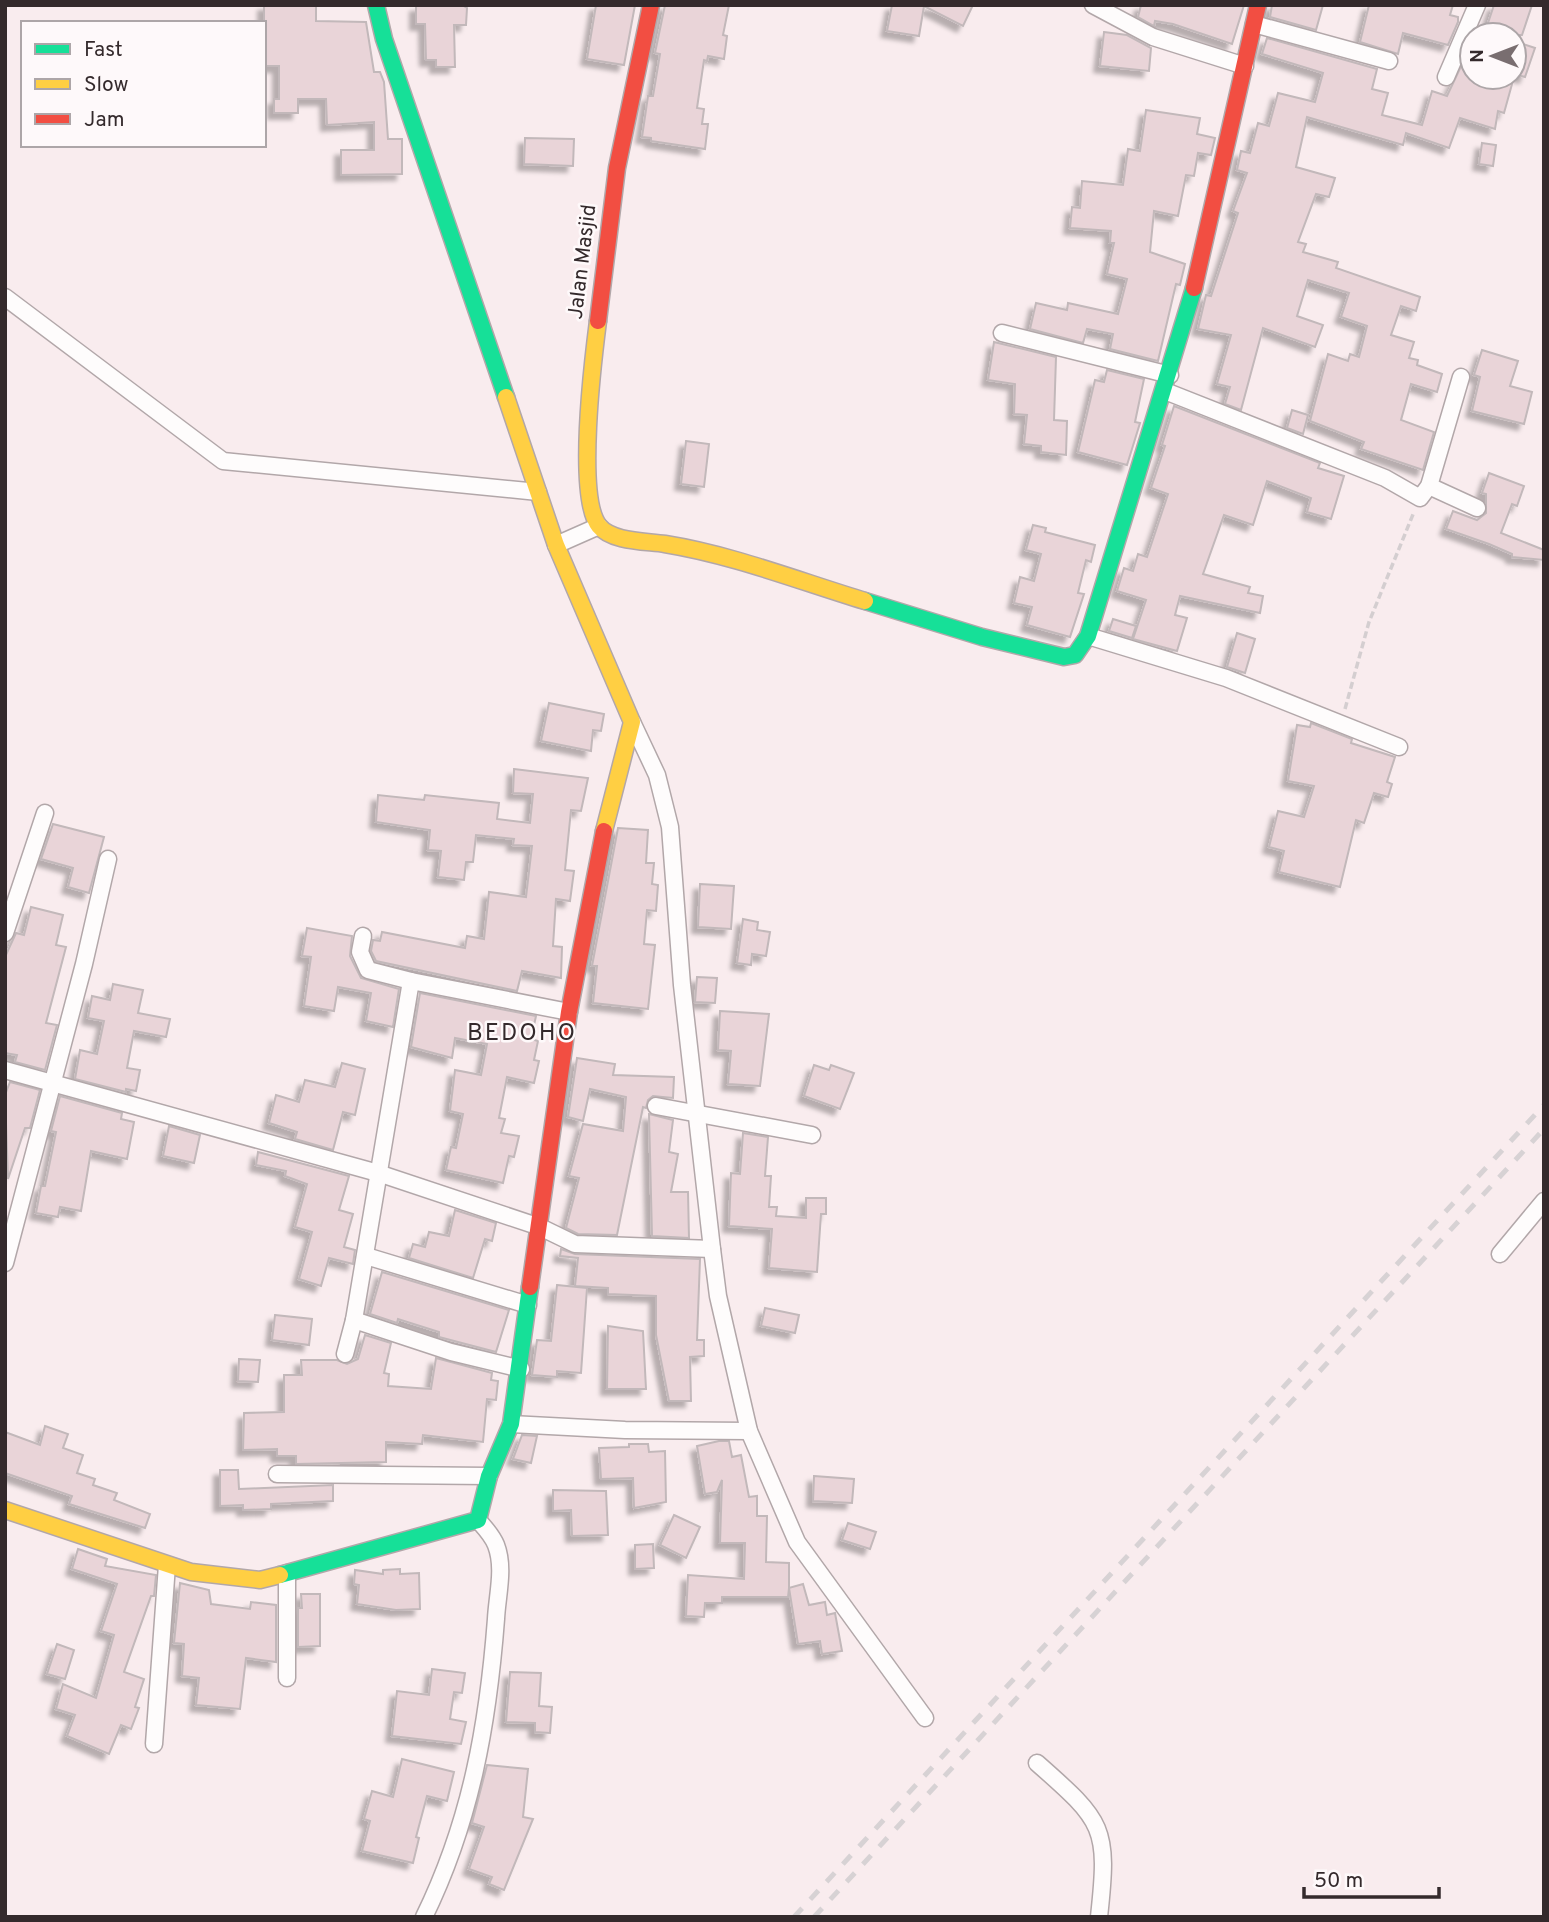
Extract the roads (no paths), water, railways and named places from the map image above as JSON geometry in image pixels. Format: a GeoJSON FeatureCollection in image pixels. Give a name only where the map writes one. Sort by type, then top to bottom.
{"type":"FeatureCollection","features":[{"type":"Feature","properties":{"kind":"street"},"geometry":{"type":"LineString","coordinates":[[376,5],[384,40],[538,492],[567,540],[632,722],[657,775],[670,827],[696,1112],[718,1296],[749,1431],[797,1542],[925,1717]]}},
{"type":"Feature","properties":{"kind":"street","name":"Jalan Masjid"},"geometry":{"type":"LineString","coordinates":[[600,526],[590,505],[588,422],[592,364],[617,168],[651,5]]}},
{"type":"Feature","properties":{"kind":"street"},"geometry":{"type":"LineString","coordinates":[[1093,5],[1153,37],[1245,66]]}},
{"type":"Feature","properties":{"kind":"street"},"geometry":{"type":"LineString","coordinates":[[567,540],[600,526],[611,535],[697,549],[1049,655],[1075,654],[1088,636],[1170,375],[1176,339],[1197,275],[1258,5]]}},
{"type":"Feature","properties":{"kind":"street"},"geometry":{"type":"LineString","coordinates":[[1446,77],[1477,5]]}},
{"type":"Feature","properties":{"kind":"street"},"geometry":{"type":"LineString","coordinates":[[1254,24],[1389,61]]}},
{"type":"Feature","properties":{"kind":"street"},"geometry":{"type":"LineString","coordinates":[[5,297],[223,461],[538,492]]}},
{"type":"Feature","properties":{"kind":"street"},"geometry":{"type":"LineString","coordinates":[[1002,333],[1170,375]]}},
{"type":"Feature","properties":{"kind":"street"},"geometry":{"type":"LineString","coordinates":[[1424,492],[1461,377]]}},
{"type":"Feature","properties":{"kind":"street"},"geometry":{"type":"LineString","coordinates":[[1165,391],[1385,478],[1477,508]]}},
{"type":"Feature","properties":{"kind":"street"},"geometry":{"type":"LineString","coordinates":[[1088,636],[1226,678],[1399,747]]}},
{"type":"Feature","properties":{"kind":"street"},"geometry":{"type":"LineString","coordinates":[[478,1520],[489,1476],[511,1424],[521,1369],[569,1012],[607,813],[632,722]]}},
{"type":"Feature","properties":{"kind":"street"},"geometry":{"type":"LineString","coordinates":[[5,933],[46,813]]}},
{"type":"Feature","properties":{"kind":"street"},"geometry":{"type":"LineString","coordinates":[[5,1262],[108,859]]}},
{"type":"Feature","properties":{"kind":"street"},"geometry":{"type":"LineString","coordinates":[[363,936],[360,952],[368,970],[569,1012]]}},
{"type":"Feature","properties":{"kind":"street"},"geometry":{"type":"LineString","coordinates":[[345,1354],[366,1256],[411,981]]}},
{"type":"Feature","properties":{"kind":"street"},"geometry":{"type":"LineString","coordinates":[[5,1070],[378,1173],[540,1227],[575,1244],[712,1249]]}},
{"type":"Feature","properties":{"kind":"street"},"geometry":{"type":"LineString","coordinates":[[656,1106],[812,1135]]}},
{"type":"Feature","properties":{"kind":"street"},"geometry":{"type":"LineString","coordinates":[[1500,1254],[1544,1201]]}},
{"type":"Feature","properties":{"kind":"street"},"geometry":{"type":"LineString","coordinates":[[366,1256],[528,1305]]}},
{"type":"Feature","properties":{"kind":"street"},"geometry":{"type":"LineString","coordinates":[[354,1320],[451,1352],[521,1369]]}},
{"type":"Feature","properties":{"kind":"street"},"geometry":{"type":"LineString","coordinates":[[511,1424],[625,1430],[749,1431]]}},
{"type":"Feature","properties":{"kind":"street"},"geometry":{"type":"LineString","coordinates":[[277,1474],[489,1476]]}},
{"type":"Feature","properties":{"kind":"street"},"geometry":{"type":"LineString","coordinates":[[5,1510],[167,1565],[222,1578],[260,1580],[478,1520]]}},
{"type":"Feature","properties":{"kind":"street"},"geometry":{"type":"LineString","coordinates":[[425,1917],[460,1835],[481,1749],[491,1689],[500,1570],[497,1547],[491,1534],[478,1520]]}},
{"type":"Feature","properties":{"kind":"street"},"geometry":{"type":"LineString","coordinates":[[155,1744],[167,1565]]}},
{"type":"Feature","properties":{"kind":"street"},"geometry":{"type":"LineString","coordinates":[[287,1573],[287,1678]]}},
{"type":"Feature","properties":{"kind":"street"},"geometry":{"type":"LineString","coordinates":[[1037,1763],[1072,1794],[1099,1827],[1105,1854],[1099,1917]]}},
{"type":"Feature","properties":{"kind":"railway"},"geometry":{"type":"LineString","coordinates":[[794,1917],[1544,1105]]}},
{"type":"Feature","properties":{"kind":"railway"},"geometry":{"type":"LineString","coordinates":[[814,1917],[1544,1129]]}},
{"type":"Feature","properties":{"kind":"district","name":"BEDOHO"},"geometry":{"type":"Point","coordinates":[522,1034]}}]}
